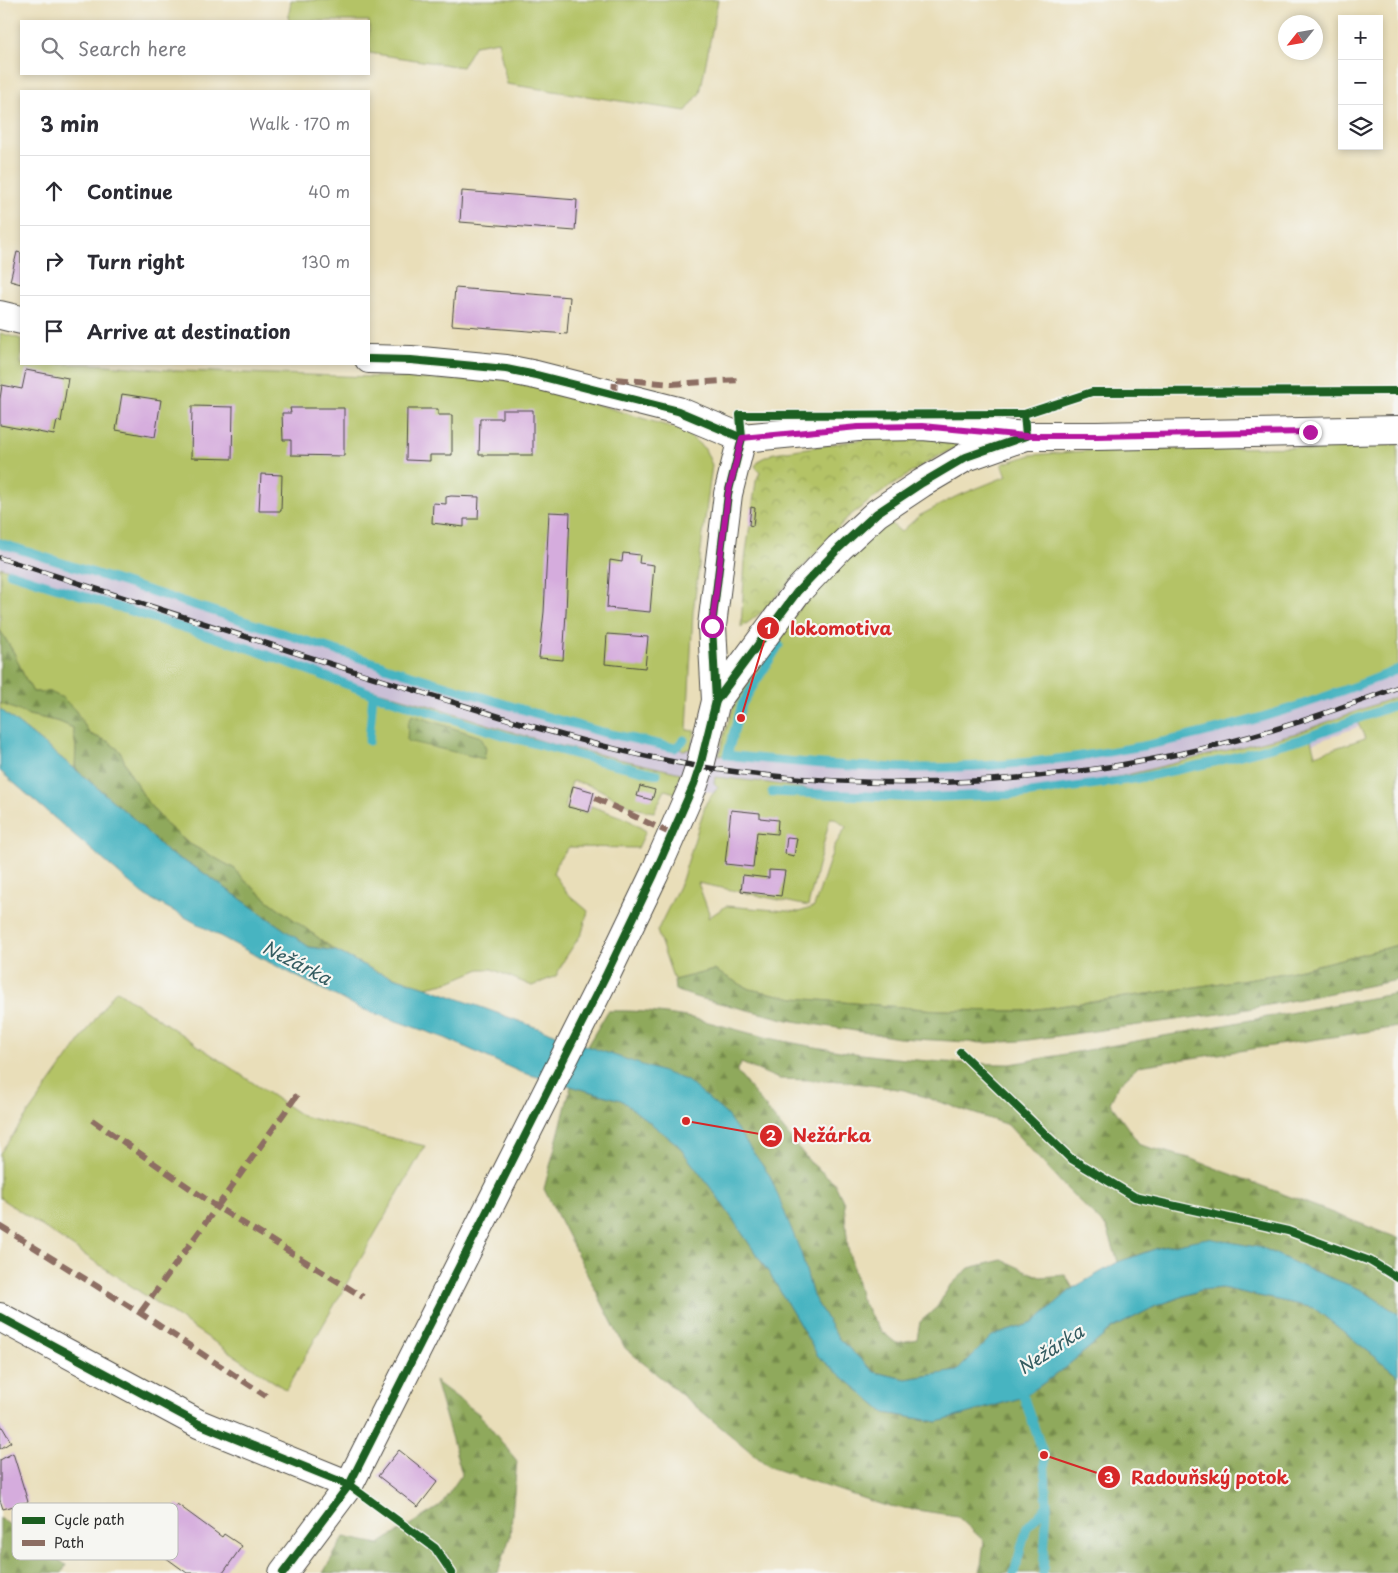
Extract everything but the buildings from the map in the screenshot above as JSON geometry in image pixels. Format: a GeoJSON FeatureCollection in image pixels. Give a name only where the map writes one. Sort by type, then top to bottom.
{"type":"FeatureCollection","features":[{"type":"Feature","properties":{"kind":"street"},"geometry":{"type":"LineString","coordinates":[[0,315],[20,320]]}},
{"type":"Feature","properties":{"kind":"street"},"geometry":{"type":"LineString","coordinates":[[370,359],[412,360],[506,369],[536,375],[678,411],[742,438],[858,427],[922,426],[1026,436],[1398,430]]}},
{"type":"Feature","properties":{"kind":"street"},"geometry":{"type":"LineString","coordinates":[[716,701],[796,592],[838,548],[877,513],[966,457],[1026,436]]}},
{"type":"Feature","properties":{"kind":"street"},"geometry":{"type":"LineString","coordinates":[[283,1573],[350,1485],[512,1164],[654,875],[694,784],[716,701],[712,626],[728,494],[742,438]]}},
{"type":"Feature","properties":{"kind":"street"},"geometry":{"type":"LineString","coordinates":[[0,1317],[199,1424],[350,1485]]}},
{"type":"Feature","properties":{"kind":"shaded area"},"geometry":{"type":"Polygon","coordinates":[[[0,533],[718,745],[812,756],[1398,661],[1398,712],[1300,748],[1026,802],[809,803],[712,792],[653,782],[0,583],[0,533]]]}},
{"type":"Feature","properties":{"kind":"green space"},"geometry":{"type":"Polygon","coordinates":[[[291,0],[718,0],[700,93],[686,111],[507,84],[498,41],[475,45],[462,67],[370,53],[370,20],[288,20],[291,0]]]}},
{"type":"Feature","properties":{"kind":"green space"},"geometry":{"type":"Polygon","coordinates":[[[0,333],[20,339],[20,365],[106,365],[181,371],[470,380],[499,379],[534,385],[684,431],[705,449],[712,465],[693,612],[687,730],[695,731],[691,749],[683,750],[602,732],[534,713],[382,666],[0,542],[0,333]]]}},
{"type":"Feature","properties":{"kind":"green space"},"geometry":{"type":"Polygon","coordinates":[[[886,436],[953,439],[958,446],[929,461],[848,517],[763,611],[741,628],[745,560],[756,481],[760,472],[755,466],[761,459],[774,453],[886,436]]]}},
{"type":"Feature","properties":{"kind":"green space"},"geometry":{"type":"Polygon","coordinates":[[[1398,444],[1398,669],[1288,710],[1212,731],[1108,752],[1027,763],[915,768],[809,764],[719,755],[734,705],[762,659],[812,592],[887,520],[901,532],[919,516],[955,497],[1007,476],[1002,464],[1031,455],[1114,449],[1334,447],[1398,444]]]}},
{"type":"Feature","properties":{"kind":"green space"},"geometry":{"type":"Polygon","coordinates":[[[0,567],[253,647],[363,687],[438,708],[552,744],[681,773],[675,793],[665,790],[654,812],[632,806],[596,788],[572,781],[565,808],[587,813],[591,806],[627,819],[646,831],[638,848],[569,847],[559,859],[553,873],[567,893],[588,911],[582,933],[556,976],[532,986],[492,969],[480,969],[449,982],[426,987],[377,972],[336,951],[270,902],[243,879],[235,869],[188,843],[167,825],[148,803],[128,770],[120,751],[109,742],[90,734],[75,710],[50,692],[33,692],[14,653],[0,630],[0,567]],[[408,724],[408,741],[484,758],[486,748],[408,724]]]}},
{"type":"Feature","properties":{"kind":"green space"},"geometry":{"type":"Polygon","coordinates":[[[0,630],[14,653],[33,692],[50,692],[63,698],[75,710],[90,734],[109,742],[120,751],[128,770],[148,803],[167,825],[188,843],[235,869],[243,879],[270,902],[336,951],[309,947],[198,869],[167,852],[134,819],[75,769],[76,748],[73,728],[60,722],[29,715],[0,703],[0,630]]]}},
{"type":"Feature","properties":{"kind":"green space"},"geometry":{"type":"Polygon","coordinates":[[[1398,696],[1398,945],[1285,973],[1023,1011],[936,1010],[795,998],[749,989],[714,970],[674,980],[657,931],[682,880],[706,803],[718,787],[714,783],[715,777],[763,782],[844,795],[915,798],[1023,794],[1123,776],[1297,733],[1398,696]],[[1356,719],[1310,736],[1315,755],[1365,738],[1356,719]],[[830,818],[808,906],[698,883],[709,913],[708,918],[726,906],[799,912],[814,907],[834,847],[846,827],[834,818],[830,818]]]}},
{"type":"Feature","properties":{"kind":"green space"},"geometry":{"type":"Polygon","coordinates":[[[0,703],[29,715],[60,722],[73,728],[76,748],[75,769],[0,709],[0,703]]]}},
{"type":"Feature","properties":{"kind":"green space"},"geometry":{"type":"Polygon","coordinates":[[[412,715],[481,737],[486,748],[484,759],[407,741],[408,724],[412,715]]]}},
{"type":"Feature","properties":{"kind":"green space"},"geometry":{"type":"Polygon","coordinates":[[[1398,945],[1398,980],[1227,1013],[1021,1041],[984,1043],[899,1038],[788,1020],[695,997],[675,990],[674,980],[714,970],[749,989],[795,998],[936,1010],[1023,1011],[1285,973],[1398,945]]]}},
{"type":"Feature","properties":{"kind":"green space"},"geometry":{"type":"Polygon","coordinates":[[[116,990],[302,1116],[425,1146],[286,1390],[0,1198],[0,1153],[116,990]]]}},
{"type":"Feature","properties":{"kind":"green space"},"geometry":{"type":"Polygon","coordinates":[[[1398,993],[1398,1027],[1139,1066],[1118,1085],[1110,1103],[1140,1145],[1189,1158],[1398,1238],[1398,1314],[1362,1290],[1308,1269],[1263,1248],[1158,1248],[1118,1262],[1107,1228],[1068,1190],[1008,1125],[904,1090],[842,1081],[779,1079],[741,1063],[737,1072],[810,1162],[834,1182],[844,1203],[848,1248],[861,1299],[879,1329],[896,1343],[917,1339],[920,1322],[937,1307],[949,1287],[969,1268],[1002,1260],[1040,1277],[1065,1275],[1073,1288],[1033,1323],[992,1336],[957,1371],[906,1379],[874,1372],[838,1338],[813,1296],[801,1253],[587,1046],[608,1011],[629,1011],[661,1013],[692,1018],[769,1038],[859,1054],[950,1062],[1011,1064],[1398,993]]]}},
{"type":"Feature","properties":{"kind":"green space"},"geometry":{"type":"Polygon","coordinates":[[[571,1086],[621,1100],[677,1144],[717,1196],[773,1279],[818,1356],[885,1413],[937,1422],[1024,1397],[1062,1370],[1113,1328],[1156,1306],[1201,1290],[1222,1288],[1314,1308],[1398,1375],[1398,1573],[980,1573],[984,1541],[957,1516],[883,1505],[769,1467],[625,1348],[544,1189],[571,1086]]]}},
{"type":"Feature","properties":{"kind":"green space"},"geometry":{"type":"Polygon","coordinates":[[[435,1381],[479,1414],[517,1461],[510,1537],[498,1573],[323,1573],[344,1537],[379,1544],[440,1506],[462,1474],[435,1381]]]}},
{"type":"Feature","properties":{"kind":"green space"},"geometry":{"type":"Polygon","coordinates":[[[0,1518],[12,1527],[12,1560],[59,1560],[66,1565],[62,1573],[0,1573],[0,1518]]]}},
{"type":"Feature","properties":{"kind":"water"},"geometry":{"type":"Polygon","coordinates":[[[0,709],[134,819],[167,852],[198,869],[309,947],[336,951],[377,972],[426,987],[686,1080],[726,1114],[770,1176],[801,1253],[813,1296],[838,1338],[874,1372],[906,1379],[957,1371],[992,1336],[1033,1323],[1073,1288],[1118,1262],[1158,1248],[1207,1238],[1263,1248],[1308,1269],[1362,1290],[1398,1314],[1398,1375],[1314,1308],[1222,1288],[1201,1290],[1156,1306],[1113,1328],[1062,1370],[1024,1397],[938,1422],[885,1413],[818,1356],[773,1279],[717,1196],[677,1144],[621,1100],[520,1072],[445,1038],[359,1008],[253,954],[144,895],[0,771],[0,709]]]}},
{"type":"Feature","properties":{"kind":"waterway"},"geometry":{"type":"LineString","coordinates":[[0,543],[382,665]]}},
{"type":"Feature","properties":{"kind":"waterway"},"geometry":{"type":"LineString","coordinates":[[10,573],[251,649],[373,694],[506,736],[657,774]]}},
{"type":"Feature","properties":{"kind":"waterway"},"geometry":{"type":"LineString","coordinates":[[779,645],[742,704],[727,755],[821,764],[916,768],[968,767],[1073,757],[1176,739],[1227,727],[1277,713],[1398,669]]}},
{"type":"Feature","properties":{"kind":"waterway"},"geometry":{"type":"LineString","coordinates":[[382,666],[602,732],[675,748],[684,740]]}},
{"type":"Feature","properties":{"kind":"waterway"},"geometry":{"type":"LineString","coordinates":[[369,741],[373,694]]}},
{"type":"Feature","properties":{"kind":"waterway"},"geometry":{"type":"LineString","coordinates":[[772,792],[915,798],[1023,794],[1134,779],[1219,761],[1301,739],[1398,704]]}},
{"type":"Feature","properties":{"kind":"waterway"},"geometry":{"type":"LineString","coordinates":[[1020,1387],[1044,1455],[1047,1506],[1043,1573]]}},
{"type":"Feature","properties":{"kind":"waterway"},"geometry":{"type":"LineString","coordinates":[[1014,1573],[1027,1527],[1047,1506]]}},
{"type":"Feature","properties":{"kind":"railway"},"geometry":{"type":"LineString","coordinates":[[0,558],[556,734],[675,762],[715,769],[794,778],[872,782],[951,782],[1030,777],[1108,767],[1185,753],[1262,733],[1398,687]]}},
{"type":"Feature","properties":{"kind":"marked path"},"geometry":{"type":"LineString","coordinates":[[614,395],[615,379],[672,384],[739,380]]}},
{"type":"Feature","properties":{"kind":"marked path"},"geometry":{"type":"LineString","coordinates":[[595,798],[672,834]]}},
{"type":"Feature","properties":{"kind":"marked path"},"geometry":{"type":"LineString","coordinates":[[297,1095],[217,1207],[363,1297]]}},
{"type":"Feature","properties":{"kind":"marked path"},"geometry":{"type":"LineString","coordinates":[[92,1120],[217,1207],[140,1313]]}},
{"type":"Feature","properties":{"kind":"marked path"},"geometry":{"type":"LineString","coordinates":[[0,1226],[140,1313],[266,1396]]}},
{"type":"Feature","properties":{"kind":"cycle path"},"geometry":{"type":"LineString","coordinates":[[370,359],[411,360],[506,369],[536,375],[678,411],[742,438]]}},
{"type":"Feature","properties":{"kind":"cycle path"},"geometry":{"type":"LineString","coordinates":[[716,701],[797,592],[839,548],[877,513],[922,483],[966,457],[1026,436],[1024,414],[1092,392],[1398,391]]}},
{"type":"Feature","properties":{"kind":"cycle path"},"geometry":{"type":"LineString","coordinates":[[283,1573],[349,1485],[606,975],[654,875],[694,784],[716,701],[712,626],[728,494],[742,438],[740,415],[1024,414]]}},
{"type":"Feature","properties":{"kind":"cycle path"},"geometry":{"type":"LineString","coordinates":[[960,1052],[1070,1158],[1135,1197],[1288,1231],[1370,1261],[1398,1278]]}},
{"type":"Feature","properties":{"kind":"cycle path"},"geometry":{"type":"LineString","coordinates":[[0,1317],[199,1424],[349,1485],[435,1548],[452,1573]]}},
{"type":"Feature","properties":{"kind":"place","name":"lokomotiva"},"geometry":{"type":"Point","coordinates":[741,718]}},
{"type":"Feature","properties":{"kind":"place","name":"Nežárka"},"geometry":{"type":"Point","coordinates":[686,1121]}},
{"type":"Feature","properties":{"kind":"place","name":"Radouňský potok"},"geometry":{"type":"Point","coordinates":[1044,1455]}},
{"type":"Feature","properties":{"kind":"route"},"geometry":{"type":"LineString","coordinates":[[712,626],[728,494],[742,438],[858,427],[922,426],[1026,436],[1310,432]]}}]}
